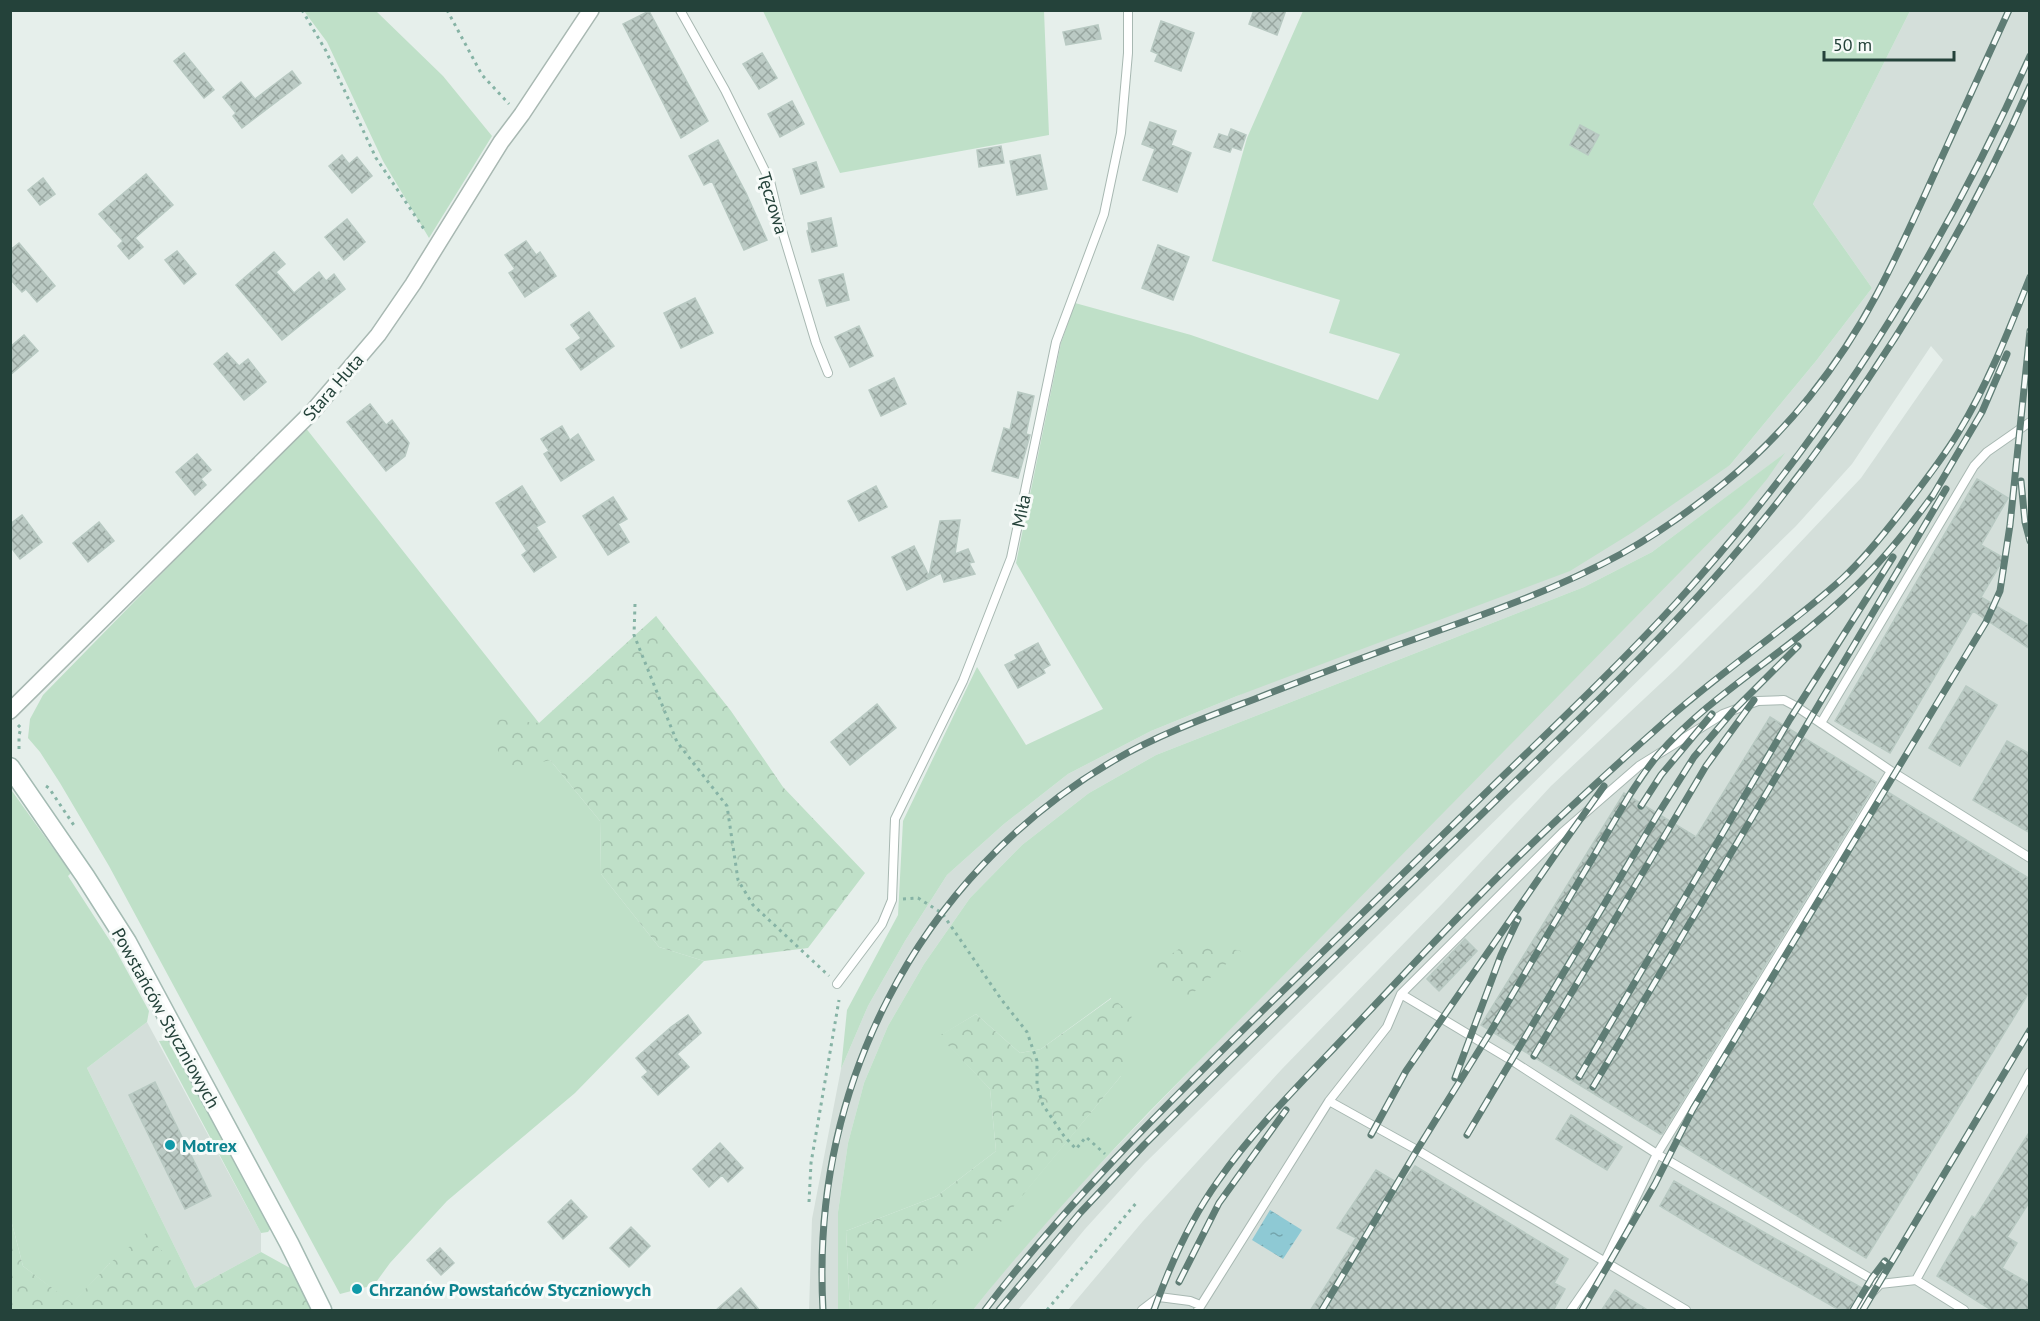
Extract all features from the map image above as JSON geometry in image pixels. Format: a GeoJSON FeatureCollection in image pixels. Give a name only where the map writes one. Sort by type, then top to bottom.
{"type":"FeatureCollection","features":[{"type":"Feature","properties":{"kind":"street","name":"Stara Huta"},"geometry":{"type":"LineString","coordinates":[[10,711],[313,411],[378,335],[413,284],[501,141],[522,114],[591,10]]}},
{"type":"Feature","properties":{"kind":"street","name":"Powstańców Styczniowych"},"geometry":{"type":"LineString","coordinates":[[10,767],[127,942],[289,1243],[322,1311]]}},
{"type":"Feature","properties":{"kind":"lane","name":"Tęczowa"},"geometry":{"type":"LineString","coordinates":[[680,10],[725,90],[770,181],[781,227],[816,343],[828,373]]}},
{"type":"Feature","properties":{"kind":"lane","name":"Miła"},"geometry":{"type":"LineString","coordinates":[[837,984],[882,924],[892,900],[895,819],[963,681],[1011,558],[1056,342],[1104,214],[1121,133],[1128,53],[1128,10]]}},
{"type":"Feature","properties":{"kind":"lane"},"geometry":{"type":"LineString","coordinates":[[1821,723],[1974,466],[1987,452],[2030,422]]}},
{"type":"Feature","properties":{"kind":"lane"},"geometry":{"type":"LineString","coordinates":[[1142,1311],[1159,1297],[1190,1302],[1199,1308],[1329,1101],[1387,1027],[1401,994],[1563,832],[1639,766],[1723,714],[1758,702],[1784,700],[1891,771],[2030,858]]}},
{"type":"Feature","properties":{"kind":"lane"},"geometry":{"type":"LineString","coordinates":[[1571,1311],[1605,1261],[1657,1154],[1891,771]]}},
{"type":"Feature","properties":{"kind":"lane"},"geometry":{"type":"LineString","coordinates":[[1401,994],[1511,1060],[1657,1154],[1880,1284],[1916,1280],[1964,1311]]}},
{"type":"Feature","properties":{"kind":"lane"},"geometry":{"type":"LineString","coordinates":[[1916,1280],[2030,1072]]}},
{"type":"Feature","properties":{"kind":"lane"},"geometry":{"type":"LineString","coordinates":[[1329,1101],[1605,1261],[1686,1311]]}},
{"type":"Feature","properties":{"kind":"lane"},"geometry":{"type":"LineString","coordinates":[[1856,1311],[1880,1284]]}},
{"type":"Feature","properties":{"kind":"path"},"geometry":{"type":"LineString","coordinates":[[302,10],[326,51],[376,158],[429,238],[438,243]]}},
{"type":"Feature","properties":{"kind":"path"},"geometry":{"type":"LineString","coordinates":[[447,10],[482,75],[511,105],[506,113]]}},
{"type":"Feature","properties":{"kind":"path"},"geometry":{"type":"LineString","coordinates":[[636,604],[634,635],[677,742],[727,806],[738,880],[753,905],[837,984]]}},
{"type":"Feature","properties":{"kind":"path"},"geometry":{"type":"LineString","coordinates":[[892,900],[918,898],[942,913],[1001,999],[1027,1032],[1037,1061],[1037,1086],[1043,1105],[1064,1136],[1076,1149],[1086,1137],[1105,1154]]}},
{"type":"Feature","properties":{"kind":"path"},"geometry":{"type":"LineString","coordinates":[[809,1202],[811,1163],[839,1000]]}},
{"type":"Feature","properties":{"kind":"path"},"geometry":{"type":"LineString","coordinates":[[1047,1311],[1137,1202]]}},
{"type":"Feature","properties":{"kind":"shaded area"},"geometry":{"type":"Polygon","coordinates":[[[1910,11],[2029,11],[2029,1310],[1068,1310],[1143,1221],[1282,1069],[1443,903],[1551,786],[1676,669],[1758,587],[1861,478],[1943,360],[1931,346],[1852,464],[1796,526],[1145,1163],[1085,1229],[1018,1310],[973,1310],[1069,1196],[1784,454],[1652,552],[1584,587],[1156,755],[1089,793],[1022,845],[970,898],[924,964],[888,1026],[864,1083],[848,1143],[838,1212],[838,1310],[809,1310],[812,1219],[841,1069],[868,1006],[905,941],[947,875],[1004,824],[1068,774],[1151,731],[1237,696],[1730,465],[1816,361],[1872,288],[1813,204],[1910,11]]]}},
{"type":"Feature","properties":{"kind":"shaded area"},"geometry":{"type":"Polygon","coordinates":[[[147,1022],[261,1233],[261,1252],[195,1288],[87,1068],[147,1022]]]}},
{"type":"Feature","properties":{"kind":"green space"},"geometry":{"type":"Polygon","coordinates":[[[304,11],[376,11],[443,76],[492,136],[429,238],[383,161],[327,42],[304,11]]]}},
{"type":"Feature","properties":{"kind":"green space"},"geometry":{"type":"Polygon","coordinates":[[[763,11],[1044,11],[1049,135],[840,173],[763,11]]]}},
{"type":"Feature","properties":{"kind":"green space"},"geometry":{"type":"Polygon","coordinates":[[[1303,11],[1910,11],[1813,204],[1872,288],[1816,361],[1730,465],[1633,532],[1570,571],[1237,696],[1151,731],[1068,774],[1004,824],[947,875],[905,941],[868,1006],[841,1069],[847,1010],[898,915],[903,821],[977,667],[1026,745],[1103,709],[1016,563],[1061,343],[1075,303],[1191,335],[1378,400],[1400,354],[1329,333],[1340,300],[1212,261],[1247,138],[1303,11]]]}},
{"type":"Feature","properties":{"kind":"green space"},"geometry":{"type":"Polygon","coordinates":[[[305,427],[539,723],[550,760],[600,821],[601,874],[659,947],[704,961],[575,1093],[447,1201],[390,1263],[374,1285],[340,1294],[109,866],[60,783],[28,738],[30,719],[43,695],[305,427]]]}},
{"type":"Feature","properties":{"kind":"green space"},"geometry":{"type":"Polygon","coordinates":[[[1785,453],[1743,508],[1125,1137],[1036,1234],[973,1310],[927,1310],[1121,1076],[1111,998],[1041,1049],[1020,1053],[976,1014],[940,1036],[990,1089],[996,1151],[937,1196],[846,1231],[850,1310],[838,1310],[838,1212],[848,1143],[864,1083],[888,1026],[924,964],[970,898],[1022,845],[1089,793],[1156,755],[1584,587],[1652,552],[1785,453]]]}},
{"type":"Feature","properties":{"kind":"green space"},"geometry":{"type":"Polygon","coordinates":[[[656,616],[731,711],[783,787],[865,873],[808,948],[704,961],[659,947],[601,874],[600,821],[550,760],[500,773],[495,719],[539,723],[656,616]]]}},
{"type":"Feature","properties":{"kind":"green space"},"geometry":{"type":"Polygon","coordinates":[[[12,791],[71,873],[68,876],[114,947],[149,1011],[147,1022],[87,1068],[195,1288],[110,1263],[72,1304],[23,1266],[10,1216],[10,792],[12,791]]]}},
{"type":"Feature","properties":{"kind":"green space"},"geometry":{"type":"Polygon","coordinates":[[[1192,940],[1241,951],[1186,999],[1147,971],[1192,940]]]}},
{"type":"Feature","properties":{"kind":"green space"},"geometry":{"type":"Polygon","coordinates":[[[1112,998],[1132,1014],[1121,1076],[935,1302],[927,1310],[850,1310],[846,1231],[937,1196],[996,1151],[990,1089],[939,1036],[976,1014],[1020,1053],[1041,1049],[1112,998]]]}},
{"type":"Feature","properties":{"kind":"green space"},"geometry":{"type":"Polygon","coordinates":[[[172,1040],[271,1228],[268,1232],[261,1233],[159,1041],[172,1040]]]}},
{"type":"Feature","properties":{"kind":"green space"},"geometry":{"type":"Polygon","coordinates":[[[10,1216],[23,1266],[72,1303],[110,1263],[146,1233],[195,1288],[261,1252],[290,1268],[302,1285],[311,1310],[11,1310],[10,1216]]]}},
{"type":"Feature","properties":{"kind":"water"},"geometry":{"type":"Polygon","coordinates":[[[1270,1210],[1302,1230],[1283,1259],[1252,1240],[1270,1210]]]}},
{"type":"Feature","properties":{"kind":"building"},"geometry":{"type":"Polygon","coordinates":[[[1254,10],[1286,10],[1277,35],[1249,24],[1254,10]]]}},
{"type":"Feature","properties":{"kind":"building"},"geometry":{"type":"Polygon","coordinates":[[[649,11],[708,121],[681,138],[623,24],[649,11]]]}},
{"type":"Feature","properties":{"kind":"building"},"geometry":{"type":"Polygon","coordinates":[[[1161,21],[1194,33],[1181,71],[1155,61],[1158,54],[1151,51],[1161,21]]]}},
{"type":"Feature","properties":{"kind":"building"},"geometry":{"type":"Polygon","coordinates":[[[1098,25],[1101,39],[1066,45],[1063,32],[1098,25]]]}},
{"type":"Feature","properties":{"kind":"building"},"geometry":{"type":"Polygon","coordinates":[[[184,53],[214,90],[204,98],[174,61],[184,53]]]}},
{"type":"Feature","properties":{"kind":"building"},"geometry":{"type":"Polygon","coordinates":[[[762,53],[777,78],[759,89],[743,64],[762,53]]]}},
{"type":"Feature","properties":{"kind":"building"},"geometry":{"type":"Polygon","coordinates":[[[292,71],[301,83],[242,128],[233,116],[236,113],[223,97],[241,82],[255,99],[292,71]]]}},
{"type":"Feature","properties":{"kind":"building"},"geometry":{"type":"Polygon","coordinates":[[[792,101],[804,124],[780,137],[768,114],[792,101]]]}},
{"type":"Feature","properties":{"kind":"building"},"geometry":{"type":"Polygon","coordinates":[[[1150,122],[1176,131],[1171,145],[1191,153],[1177,192],[1143,180],[1155,149],[1142,144],[1150,122]]]}},
{"type":"Feature","properties":{"kind":"building"},"geometry":{"type":"Polygon","coordinates":[[[1580,125],[1599,135],[1588,155],[1570,145],[1580,125]]]}},
{"type":"Feature","properties":{"kind":"building"},"geometry":{"type":"Polygon","coordinates":[[[1231,129],[1246,135],[1241,150],[1232,147],[1230,152],[1214,147],[1219,134],[1228,137],[1231,129]]]}},
{"type":"Feature","properties":{"kind":"building"},"geometry":{"type":"Polygon","coordinates":[[[718,140],[746,193],[767,240],[744,250],[712,181],[704,185],[689,156],[718,140]]]}},
{"type":"Feature","properties":{"kind":"building"},"geometry":{"type":"Polygon","coordinates":[[[1001,146],[1004,163],[979,167],[977,150],[1001,146]]]}},
{"type":"Feature","properties":{"kind":"building"},"geometry":{"type":"Polygon","coordinates":[[[342,155],[349,164],[357,157],[372,176],[352,193],[329,166],[342,155]]]}},
{"type":"Feature","properties":{"kind":"building"},"geometry":{"type":"Polygon","coordinates":[[[1040,155],[1047,189],[1017,195],[1010,161],[1040,155]]]}},
{"type":"Feature","properties":{"kind":"building"},"geometry":{"type":"Polygon","coordinates":[[[816,162],[824,187],[801,194],[793,169],[816,162]]]}},
{"type":"Feature","properties":{"kind":"building"},"geometry":{"type":"Polygon","coordinates":[[[146,174],[173,205],[135,238],[143,247],[129,259],[118,246],[123,241],[99,214],[146,174]]]}},
{"type":"Feature","properties":{"kind":"building"},"geometry":{"type":"Polygon","coordinates":[[[43,178],[55,194],[40,205],[28,190],[43,178]]]}},
{"type":"Feature","properties":{"kind":"building"},"geometry":{"type":"Polygon","coordinates":[[[831,218],[837,246],[812,252],[807,231],[809,230],[808,223],[831,218]]]}},
{"type":"Feature","properties":{"kind":"building"},"geometry":{"type":"Polygon","coordinates":[[[347,219],[365,242],[344,260],[325,237],[347,219]]]}},
{"type":"Feature","properties":{"kind":"building"},"geometry":{"type":"Polygon","coordinates":[[[526,241],[536,255],[540,252],[556,276],[525,297],[509,273],[515,269],[505,255],[526,241]]]}},
{"type":"Feature","properties":{"kind":"building"},"geometry":{"type":"Polygon","coordinates":[[[19,243],[55,286],[37,302],[26,289],[22,292],[10,279],[10,250],[19,243]]]}},
{"type":"Feature","properties":{"kind":"building"},"geometry":{"type":"Polygon","coordinates":[[[1158,245],[1189,257],[1173,300],[1142,288],[1158,245]]]}},
{"type":"Feature","properties":{"kind":"building"},"geometry":{"type":"Polygon","coordinates":[[[177,251],[196,274],[184,284],[165,260],[177,251]]]}},
{"type":"Feature","properties":{"kind":"building"},"geometry":{"type":"Polygon","coordinates":[[[274,252],[285,264],[276,272],[294,293],[319,272],[326,281],[334,274],[345,289],[282,340],[236,285],[274,252]]]}},
{"type":"Feature","properties":{"kind":"building"},"geometry":{"type":"Polygon","coordinates":[[[843,274],[849,300],[827,306],[819,280],[843,274]]]}},
{"type":"Feature","properties":{"kind":"building"},"geometry":{"type":"Polygon","coordinates":[[[695,298],[713,333],[681,348],[664,313],[695,298]]]}},
{"type":"Feature","properties":{"kind":"building"},"geometry":{"type":"Polygon","coordinates":[[[589,312],[614,346],[581,370],[566,349],[581,338],[571,325],[589,312]]]}},
{"type":"Feature","properties":{"kind":"building"},"geometry":{"type":"Polygon","coordinates":[[[859,326],[873,356],[850,367],[835,337],[859,326]]]}},
{"type":"Feature","properties":{"kind":"building"},"geometry":{"type":"Polygon","coordinates":[[[24,335],[38,351],[10,375],[10,347],[24,335]]]}},
{"type":"Feature","properties":{"kind":"building"},"geometry":{"type":"Polygon","coordinates":[[[227,353],[239,366],[248,359],[266,382],[244,400],[214,364],[227,353]]]}},
{"type":"Feature","properties":{"kind":"building"},"geometry":{"type":"Polygon","coordinates":[[[894,378],[906,404],[881,416],[869,390],[894,378]]]}},
{"type":"Feature","properties":{"kind":"building"},"geometry":{"type":"Polygon","coordinates":[[[1018,392],[1034,396],[1026,434],[1030,435],[1018,478],[992,471],[1004,428],[1010,430],[1018,392]]]}},
{"type":"Feature","properties":{"kind":"building"},"geometry":{"type":"Polygon","coordinates":[[[370,404],[386,425],[392,420],[409,443],[405,456],[386,471],[347,422],[370,404]]]}},
{"type":"Feature","properties":{"kind":"building"},"geometry":{"type":"Polygon","coordinates":[[[562,426],[570,440],[578,434],[594,460],[561,481],[544,454],[549,451],[541,439],[562,426]]]}},
{"type":"Feature","properties":{"kind":"building"},"geometry":{"type":"Polygon","coordinates":[[[197,454],[211,470],[201,479],[206,485],[195,495],[176,472],[197,454]]]}},
{"type":"Feature","properties":{"kind":"building"},"geometry":{"type":"Polygon","coordinates":[[[1977,479],[2008,498],[1981,545],[2004,558],[1981,597],[2030,626],[2030,649],[1973,611],[1890,753],[1835,721],[1977,479]]]}},
{"type":"Feature","properties":{"kind":"building"},"geometry":{"type":"Polygon","coordinates":[[[522,486],[545,522],[536,527],[556,557],[534,572],[522,555],[527,551],[496,503],[522,486]]]}},
{"type":"Feature","properties":{"kind":"building"},"geometry":{"type":"Polygon","coordinates":[[[876,486],[887,507],[859,521],[848,501],[876,486]]]}},
{"type":"Feature","properties":{"kind":"building"},"geometry":{"type":"Polygon","coordinates":[[[613,497],[627,519],[618,524],[629,542],[608,555],[583,516],[613,497]]]}},
{"type":"Feature","properties":{"kind":"building"},"geometry":{"type":"Polygon","coordinates":[[[22,515],[42,542],[20,559],[10,546],[10,524],[22,515]]]}},
{"type":"Feature","properties":{"kind":"building"},"geometry":{"type":"Polygon","coordinates":[[[960,520],[955,554],[968,549],[974,562],[969,563],[975,574],[944,582],[941,573],[907,590],[892,557],[914,546],[929,576],[940,521],[960,520]]]}},
{"type":"Feature","properties":{"kind":"building"},"geometry":{"type":"Polygon","coordinates":[[[99,522],[114,541],[88,562],[73,543],[99,522]]]}},
{"type":"Feature","properties":{"kind":"building"},"geometry":{"type":"Polygon","coordinates":[[[1038,643],[1050,665],[1043,669],[1045,673],[1018,688],[1005,665],[1017,659],[1015,655],[1038,643]]]}},
{"type":"Feature","properties":{"kind":"building"},"geometry":{"type":"Polygon","coordinates":[[[1966,686],[1997,705],[1960,766],[1929,748],[1966,686]]]}},
{"type":"Feature","properties":{"kind":"building"},"geometry":{"type":"Polygon","coordinates":[[[877,704],[896,728],[850,765],[831,742],[877,704]]]}},
{"type":"Feature","properties":{"kind":"building"},"geometry":{"type":"Polygon","coordinates":[[[1770,717],[1876,782],[1660,1134],[1481,1025],[1624,793],[1696,837],[1770,717]]]}},
{"type":"Feature","properties":{"kind":"building"},"geometry":{"type":"Polygon","coordinates":[[[2007,741],[2030,754],[2030,833],[1973,800],[2007,741]]]}},
{"type":"Feature","properties":{"kind":"building"},"geometry":{"type":"Polygon","coordinates":[[[1886,791],[2030,879],[2030,991],[1866,1258],[1673,1140],[1886,791]]]}},
{"type":"Feature","properties":{"kind":"building"},"geometry":{"type":"Polygon","coordinates":[[[1465,939],[1477,951],[1439,991],[1427,979],[1465,939]]]}},
{"type":"Feature","properties":{"kind":"building"},"geometry":{"type":"Polygon","coordinates":[[[688,1015],[701,1033],[677,1054],[689,1067],[658,1095],[642,1077],[648,1072],[636,1058],[688,1015]]]}},
{"type":"Feature","properties":{"kind":"building","name":"Motrex"},"geometry":{"type":"Polygon","coordinates":[[[155,1082],[211,1196],[185,1209],[129,1095],[155,1082]]]}},
{"type":"Feature","properties":{"kind":"building"},"geometry":{"type":"Polygon","coordinates":[[[1571,1115],[1622,1147],[1607,1170],[1556,1139],[1571,1115]]]}},
{"type":"Feature","properties":{"kind":"building"},"geometry":{"type":"Polygon","coordinates":[[[2030,1131],[2030,1201],[2007,1237],[2017,1243],[2002,1268],[2030,1284],[2030,1311],[1993,1311],[1937,1276],[1972,1216],[1975,1218],[2030,1131]]]}},
{"type":"Feature","properties":{"kind":"building"},"geometry":{"type":"Polygon","coordinates":[[[720,1143],[743,1168],[728,1182],[722,1175],[709,1187],[693,1169],[720,1143]]]}},
{"type":"Feature","properties":{"kind":"building"},"geometry":{"type":"Polygon","coordinates":[[[1415,1166],[1568,1259],[1554,1283],[1565,1289],[1553,1311],[1310,1311],[1356,1238],[1337,1228],[1376,1170],[1401,1185],[1415,1166]]]}},
{"type":"Feature","properties":{"kind":"building"},"geometry":{"type":"Polygon","coordinates":[[[1674,1181],[1862,1288],[1849,1311],[1841,1311],[1660,1206],[1674,1181]]]}},
{"type":"Feature","properties":{"kind":"building"},"geometry":{"type":"Polygon","coordinates":[[[571,1200],[587,1217],[563,1239],[548,1222],[571,1200]]]}},
{"type":"Feature","properties":{"kind":"building"},"geometry":{"type":"Polygon","coordinates":[[[631,1227],[650,1246],[629,1267],[610,1248],[631,1227]]]}},
{"type":"Feature","properties":{"kind":"building"},"geometry":{"type":"Polygon","coordinates":[[[440,1248],[454,1263],[441,1275],[427,1260],[440,1248]]]}},
{"type":"Feature","properties":{"kind":"building"},"geometry":{"type":"Polygon","coordinates":[[[741,1288],[760,1311],[715,1311],[741,1288]]]}},
{"type":"Feature","properties":{"kind":"building"},"geometry":{"type":"Polygon","coordinates":[[[1615,1290],[1649,1311],[1601,1311],[1615,1290]]]}},
{"type":"Feature","properties":{"kind":"railway"},"geometry":{"type":"LineString","coordinates":[[823,1310],[822,1270],[828,1190],[834,1150],[856,1073],[888,999],[908,963],[931,928],[983,864],[1044,808],[1078,783],[1130,751],[1204,718],[1551,588],[1598,566],[1648,538],[1723,484],[1768,443],[1809,397],[1862,321],[1903,243],[2009,10]]}},
{"type":"Feature","properties":{"kind":"railway"},"geometry":{"type":"LineString","coordinates":[[985,1310],[1047,1233],[1148,1124],[1613,669],[1677,602],[1731,540],[1782,477],[1830,411],[1918,274],[1958,203],[2030,56]]}},
{"type":"Feature","properties":{"kind":"railway"},"geometry":{"type":"LineString","coordinates":[[999,1310],[1080,1213],[1144,1145],[1606,693],[1723,568],[1813,457],[1895,339],[1967,215],[2030,86]]}},
{"type":"Feature","properties":{"kind":"railway"},"geometry":{"type":"LineString","coordinates":[[1154,1310],[1167,1276],[1198,1211],[1233,1160],[1301,1082],[1523,852],[1682,707],[1820,598],[1873,547],[1938,463],[1969,414],[1997,356],[2030,277]]}},
{"type":"Feature","properties":{"kind":"railway"},"geometry":{"type":"LineString","coordinates":[[1582,1310],[1655,1184],[1693,1109],[1986,622],[2000,591],[2010,525],[2030,331]]}},
{"type":"Feature","properties":{"kind":"railway"},"geometry":{"type":"LineString","coordinates":[[1932,497],[1982,412],[2007,354]]}},
{"type":"Feature","properties":{"kind":"railway"},"geometry":{"type":"LineString","coordinates":[[2021,481],[2025,522],[2030,541]]}},
{"type":"Feature","properties":{"kind":"railway"},"geometry":{"type":"LineString","coordinates":[[1593,1087],[1946,489]]}},
{"type":"Feature","properties":{"kind":"railway"},"geometry":{"type":"LineString","coordinates":[[1322,1310],[1491,1031],[1629,796],[1650,765],[1692,720],[1845,597],[1892,548],[1935,492]]}},
{"type":"Feature","properties":{"kind":"railway"},"geometry":{"type":"LineString","coordinates":[[1579,1077],[1790,719],[1893,557]]}},
{"type":"Feature","properties":{"kind":"railway"},"geometry":{"type":"LineString","coordinates":[[1467,1135],[1694,757],[1733,711],[1798,646]]}},
{"type":"Feature","properties":{"kind":"railway"},"geometry":{"type":"LineString","coordinates":[[1534,1056],[1706,766],[1754,700]]}},
{"type":"Feature","properties":{"kind":"railway"},"geometry":{"type":"LineString","coordinates":[[1641,806],[1661,775],[1712,714]]}},
{"type":"Feature","properties":{"kind":"railway"},"geometry":{"type":"LineString","coordinates":[[1371,1135],[1406,1071],[1604,786]]}},
{"type":"Feature","properties":{"kind":"railway"},"geometry":{"type":"LineString","coordinates":[[1455,1078],[1501,955],[1518,919]]}},
{"type":"Feature","properties":{"kind":"railway"},"geometry":{"type":"LineString","coordinates":[[1863,1310],[2030,1030]]}},
{"type":"Feature","properties":{"kind":"railway"},"geometry":{"type":"LineString","coordinates":[[1179,1282],[1219,1203],[1286,1110]]}},
{"type":"Feature","properties":{"kind":"railway"},"geometry":{"type":"LineString","coordinates":[[1853,1310],[1885,1261]]}},
{"type":"Feature","properties":{"kind":"place","name":"Motrex"},"geometry":{"type":"Point","coordinates":[170,1145]}},
{"type":"Feature","properties":{"kind":"place","name":"Chrzanów Powstańców Styczniowych"},"geometry":{"type":"Point","coordinates":[357,1289]}}]}
